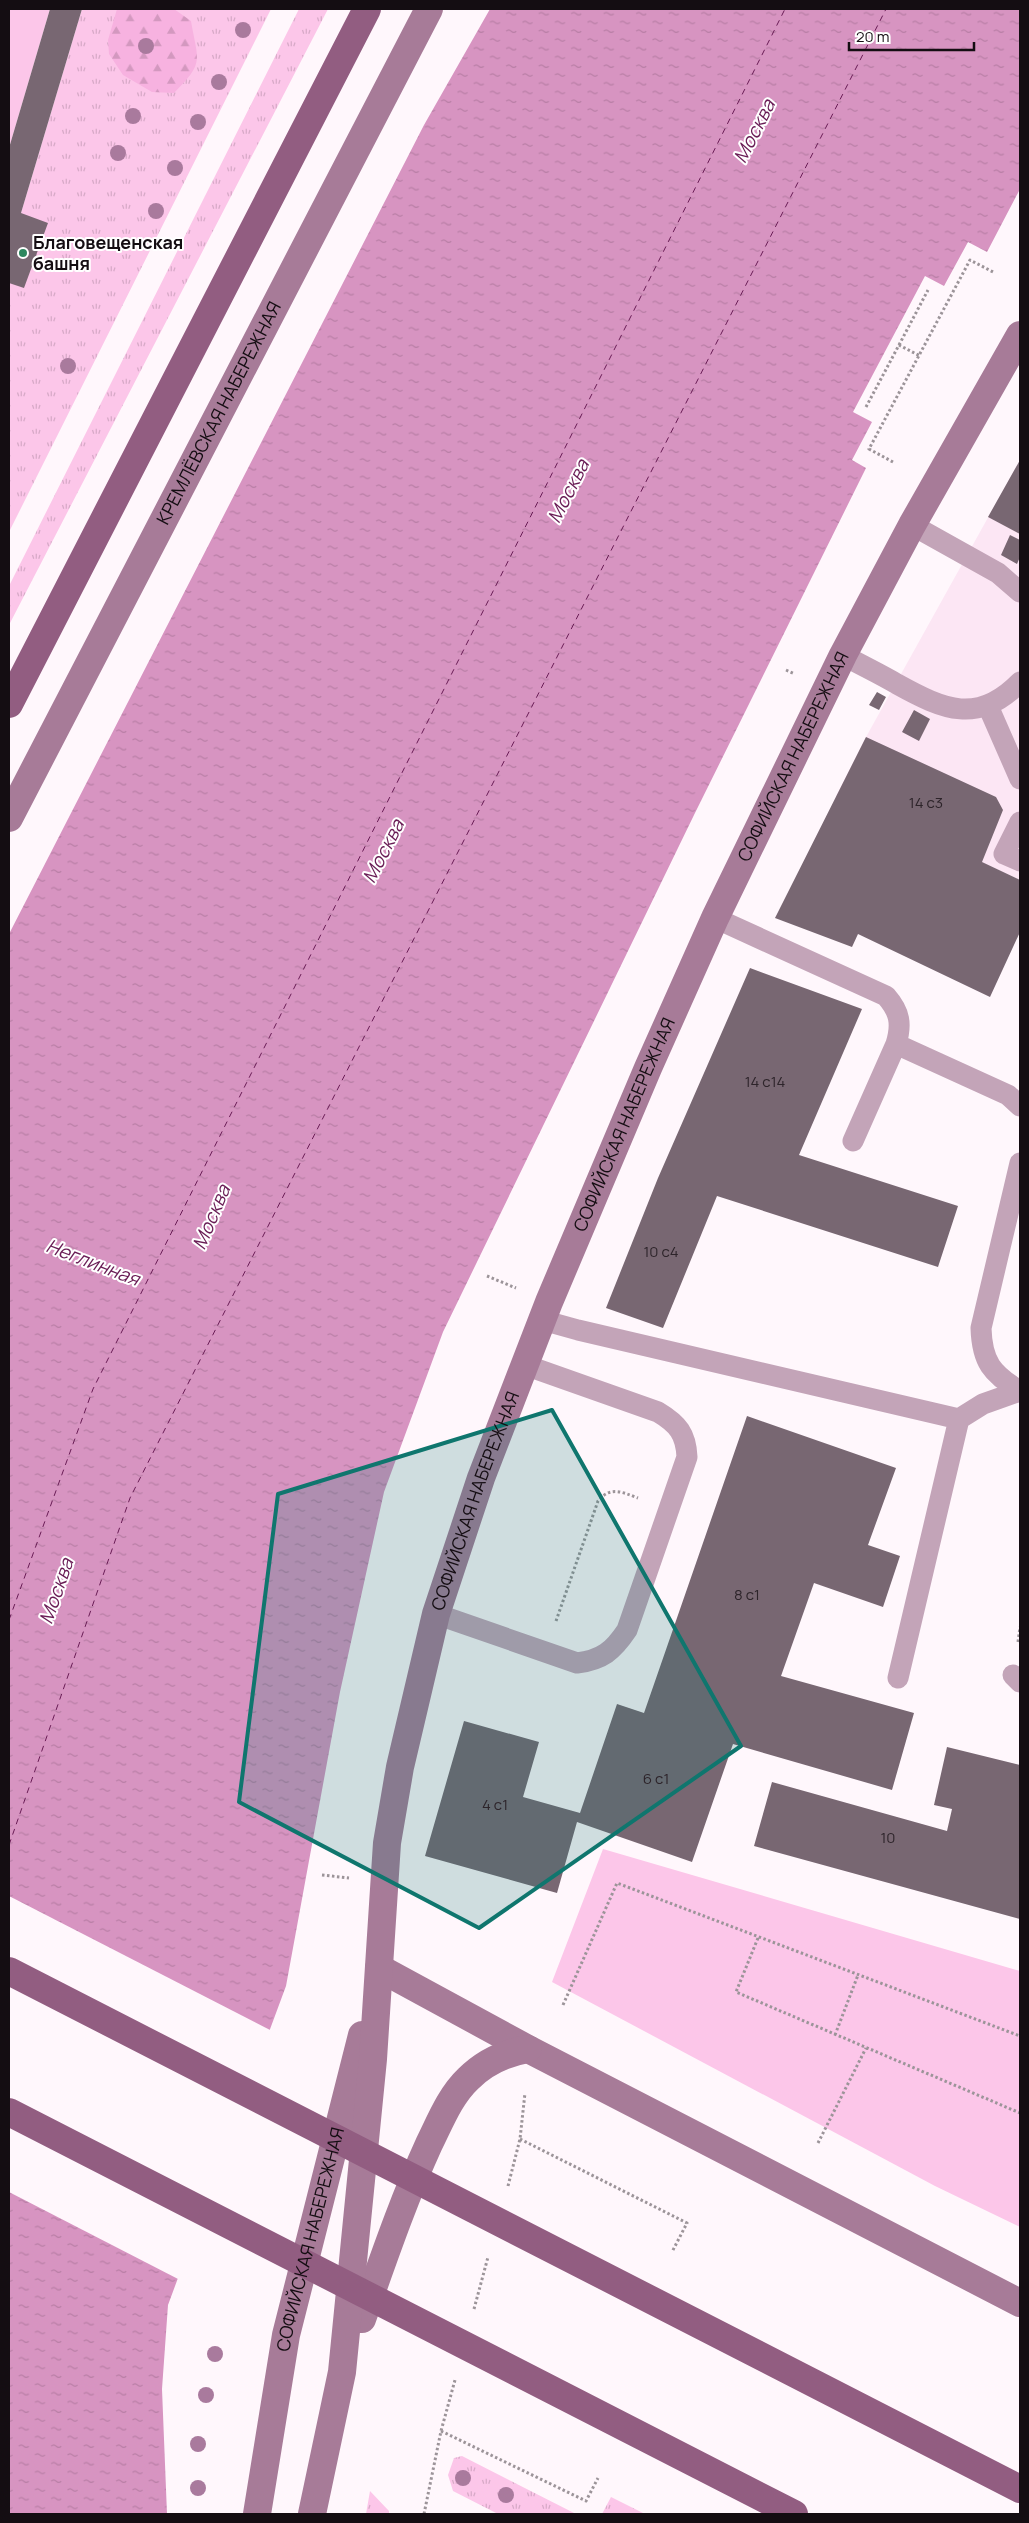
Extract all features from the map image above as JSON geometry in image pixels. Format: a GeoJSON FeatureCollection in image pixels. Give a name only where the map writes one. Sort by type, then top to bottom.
{"type":"FeatureCollection","features":[{"type":"Feature","properties":{"kind":"main road"},"geometry":{"type":"LineString","coordinates":[[9,704],[367,9]]}},
{"type":"Feature","properties":{"kind":"main road","name":"КРЕМЛЁВСКАЯ НАБЕРЕЖНАЯ"},"geometry":{"type":"LineString","coordinates":[[9,818],[429,9]]}},
{"type":"Feature","properties":{"kind":"main road","name":"СОФИЙСКАЯ НАБЕРЕЖНАЯ"},"geometry":{"type":"LineString","coordinates":[[312,2514],[342,2372],[373,2059],[387,1843],[400,1768],[436,1614],[481,1478],[542,1320],[644,1077],[715,918],[844,655],[912,525],[1020,335]]}},
{"type":"Feature","properties":{"kind":"main road"},"geometry":{"type":"LineString","coordinates":[[379,1968],[528,2049],[1020,2303]]}},
{"type":"Feature","properties":{"kind":"main road","name":"СОФИЙСКАЯ НАБЕРЕЖНАЯ"},"geometry":{"type":"LineString","coordinates":[[257,2514],[286,2335],[379,1968]]}},
{"type":"Feature","properties":{"kind":"main road"},"geometry":{"type":"LineString","coordinates":[[9,1971],[1020,2489]]}},
{"type":"Feature","properties":{"kind":"main road"},"geometry":{"type":"LineString","coordinates":[[342,2372],[392,2234],[424,2156],[450,2102],[467,2080],[484,2066],[506,2053],[528,2049]]}},
{"type":"Feature","properties":{"kind":"main road"},"geometry":{"type":"LineString","coordinates":[[9,2112],[794,2514]]}},
{"type":"Feature","properties":{"kind":"lane"},"geometry":{"type":"LineString","coordinates":[[912,525],[998,573],[1015,585],[1020,592]]}},
{"type":"Feature","properties":{"kind":"lane"},"geometry":{"type":"LineString","coordinates":[[844,655],[928,701],[947,709],[968,710],[988,706],[1007,696],[1020,682]]}},
{"type":"Feature","properties":{"kind":"lane"},"geometry":{"type":"LineString","coordinates":[[988,706],[1020,780]]}},
{"type":"Feature","properties":{"kind":"lane"},"geometry":{"type":"LineString","coordinates":[[1020,822],[1004,854],[1020,861]]}},
{"type":"Feature","properties":{"kind":"lane"},"geometry":{"type":"LineString","coordinates":[[715,918],[886,996],[896,1007],[901,1027],[896,1044],[853,1141]]}},
{"type":"Feature","properties":{"kind":"lane"},"geometry":{"type":"LineString","coordinates":[[896,1044],[1008,1095],[1020,1106]]}},
{"type":"Feature","properties":{"kind":"lane"},"geometry":{"type":"LineString","coordinates":[[1020,1163],[1015,1210],[982,1328],[982,1345],[987,1363],[1000,1379],[1020,1390]]}},
{"type":"Feature","properties":{"kind":"lane"},"geometry":{"type":"LineString","coordinates":[[542,1320],[959,1420]]}},
{"type":"Feature","properties":{"kind":"lane"},"geometry":{"type":"LineString","coordinates":[[436,1614],[577,1663],[594,1661],[605,1656],[617,1646],[626,1630],[687,1457],[686,1442],[674,1422],[658,1412],[525,1365]]}},
{"type":"Feature","properties":{"kind":"lane"},"geometry":{"type":"LineString","coordinates":[[898,1678],[959,1420],[983,1404],[1020,1390]]}},
{"type":"Feature","properties":{"kind":"path"},"geometry":{"type":"LineString","coordinates":[[893,462],[869,450],[970,260],[995,273]]}},
{"type":"Feature","properties":{"kind":"path"},"geometry":{"type":"LineString","coordinates":[[866,407],[928,290]]}},
{"type":"Feature","properties":{"kind":"path"},"geometry":{"type":"LineString","coordinates":[[899,345],[920,356]]}},
{"type":"Feature","properties":{"kind":"path"},"geometry":{"type":"LineString","coordinates":[[487,1276],[520,1290]]}},
{"type":"Feature","properties":{"kind":"path"},"geometry":{"type":"LineString","coordinates":[[545,1652],[598,1501],[603,1495],[614,1490],[669,1508]]}},
{"type":"Feature","properties":{"kind":"path"},"geometry":{"type":"LineString","coordinates":[[322,1875],[357,1879]]}},
{"type":"Feature","properties":{"kind":"path"},"geometry":{"type":"LineString","coordinates":[[563,2005],[617,1883],[1020,2036]]}},
{"type":"Feature","properties":{"kind":"path"},"geometry":{"type":"LineString","coordinates":[[758,1938],[736,1992],[1020,2113]]}},
{"type":"Feature","properties":{"kind":"path"},"geometry":{"type":"LineString","coordinates":[[835,2034],[858,1975]]}},
{"type":"Feature","properties":{"kind":"path"},"geometry":{"type":"LineString","coordinates":[[818,2143],[866,2048]]}},
{"type":"Feature","properties":{"kind":"path"},"geometry":{"type":"LineString","coordinates":[[505,2196],[520,2139],[524,2094]]}},
{"type":"Feature","properties":{"kind":"path"},"geometry":{"type":"LineString","coordinates":[[520,2139],[687,2223],[672,2252]]}},
{"type":"Feature","properties":{"kind":"path"},"geometry":{"type":"LineString","coordinates":[[472,2318],[490,2252]]}},
{"type":"Feature","properties":{"kind":"path"},"geometry":{"type":"LineString","coordinates":[[424,2514],[441,2431],[456,2375]]}},
{"type":"Feature","properties":{"kind":"path"},"geometry":{"type":"LineString","coordinates":[[441,2431],[586,2501],[598,2478]]}},
{"type":"Feature","properties":{"kind":"highlighted area"},"geometry":{"type":"Polygon","coordinates":[[[552,1410],[741,1746],[479,1928],[239,1802],[278,1494],[552,1410]]]}},
{"type":"Feature","properties":{"kind":"shaded area"},"geometry":{"type":"Polygon","coordinates":[[[1020,460],[1020,880],[836,796],[866,737],[1020,460]]]}},
{"type":"Feature","properties":{"kind":"green space"},"geometry":{"type":"Polygon","coordinates":[[[9,9],[50,9],[9,148],[9,9]]]}},
{"type":"Feature","properties":{"kind":"green space"},"geometry":{"type":"Polygon","coordinates":[[[82,9],[271,9],[9,532],[9,281],[23,286],[21,213],[82,9]]]}},
{"type":"Feature","properties":{"kind":"green space"},"geometry":{"type":"Polygon","coordinates":[[[117,9],[174,9],[191,21],[197,61],[191,74],[174,93],[152,92],[123,75],[109,54],[108,40],[117,9]]]}},
{"type":"Feature","properties":{"kind":"green space"},"geometry":{"type":"Polygon","coordinates":[[[299,9],[328,9],[9,625],[9,586],[299,9]]]}},
{"type":"Feature","properties":{"kind":"green space"},"geometry":{"type":"Polygon","coordinates":[[[603,1849],[1020,1971],[1020,2227],[935,2186],[552,1982],[603,1849]]]}},
{"type":"Feature","properties":{"kind":"green space"},"geometry":{"type":"Polygon","coordinates":[[[462,2456],[576,2514],[498,2514],[453,2491],[448,2475],[454,2458],[462,2456]]]}},
{"type":"Feature","properties":{"kind":"green space"},"geometry":{"type":"Polygon","coordinates":[[[370,2491],[389,2511],[389,2514],[366,2514],[370,2491]]]}},
{"type":"Feature","properties":{"kind":"green space"},"geometry":{"type":"Polygon","coordinates":[[[611,2497],[645,2514],[602,2514],[611,2497]]]}},
{"type":"Feature","properties":{"kind":"water"},"geometry":{"type":"Polygon","coordinates":[[[490,9],[1020,9],[1020,189],[987,252],[968,242],[944,286],[925,276],[853,412],[872,422],[852,460],[866,468],[694,815],[443,1332],[384,1492],[340,1692],[286,1986],[168,2305],[162,2389],[167,2514],[9,2514],[9,934],[424,125],[490,9]]]}},
{"type":"Feature","properties":{"kind":"pier"},"geometry":{"type":"Polygon","coordinates":[[[9,1896],[272,2031],[180,2280],[9,2192],[9,1896]]]}},
{"type":"Feature","properties":{"kind":"building"},"geometry":{"type":"Polygon","coordinates":[[[50,9],[82,9],[21,213],[48,223],[24,288],[9,283],[9,148],[50,9]]]}},
{"type":"Feature","properties":{"kind":"building"},"geometry":{"type":"Polygon","coordinates":[[[1020,460],[1020,534],[988,517],[1020,460]]]}},
{"type":"Feature","properties":{"kind":"building"},"geometry":{"type":"Polygon","coordinates":[[[1010,535],[1020,540],[1020,557],[1017,564],[1001,555],[1010,535]]]}},
{"type":"Feature","properties":{"kind":"building"},"geometry":{"type":"Polygon","coordinates":[[[877,692],[886,697],[879,710],[869,705],[877,692]]]}},
{"type":"Feature","properties":{"kind":"building"},"geometry":{"type":"Polygon","coordinates":[[[914,710],[930,719],[919,741],[902,732],[914,710]]]}},
{"type":"Feature","properties":{"kind":"building"},"geometry":{"type":"Polygon","coordinates":[[[866,737],[996,797],[1003,810],[982,862],[1020,880],[1020,932],[990,997],[858,934],[852,947],[775,918],[866,737]]]}},
{"type":"Feature","properties":{"kind":"building"},"geometry":{"type":"Polygon","coordinates":[[[750,968],[862,1009],[799,1155],[958,1206],[938,1267],[717,1196],[663,1328],[606,1308],[658,1178],[750,968]]]}},
{"type":"Feature","properties":{"kind":"building"},"geometry":{"type":"Polygon","coordinates":[[[747,1416],[896,1468],[868,1545],[900,1556],[883,1607],[814,1583],[781,1676],[914,1713],[892,1790],[733,1744],[692,1862],[577,1822],[557,1893],[425,1856],[464,1721],[539,1742],[523,1797],[580,1813],[617,1704],[644,1713],[747,1416]]]}},
{"type":"Feature","properties":{"kind":"building"},"geometry":{"type":"Polygon","coordinates":[[[947,1747],[1020,1765],[1020,1919],[754,1846],[772,1782],[947,1831],[952,1809],[934,1805],[947,1747]]]}},
{"type":"Feature","properties":{"kind":"ferry route"},"geometry":{"type":"LineString","coordinates":[[9,1620],[93,1389],[785,9]]}},
{"type":"Feature","properties":{"kind":"ferry route"},"geometry":{"type":"LineString","coordinates":[[9,1845],[130,1498],[886,9]]}},
{"type":"Feature","properties":{"kind":"place","name":"Благовещенская башня"},"geometry":{"type":"Point","coordinates":[23,253]}},
{"type":"Feature","properties":{"kind":"water label","name":"Москва"},"geometry":{"type":"Point","coordinates":[754,131]}},
{"type":"Feature","properties":{"kind":"water label","name":"Москва"},"geometry":{"type":"Point","coordinates":[568,491]}},
{"type":"Feature","properties":{"kind":"water label","name":"Москва"},"geometry":{"type":"Point","coordinates":[383,851]}},
{"type":"Feature","properties":{"kind":"water label","name":"Москва"},"geometry":{"type":"Point","coordinates":[211,1217]}},
{"type":"Feature","properties":{"kind":"water label","name":"Неглинная"},"geometry":{"type":"Point","coordinates":[93,1262]}},
{"type":"Feature","properties":{"kind":"water label","name":"Москва"},"geometry":{"type":"Point","coordinates":[56,1591]}}]}
